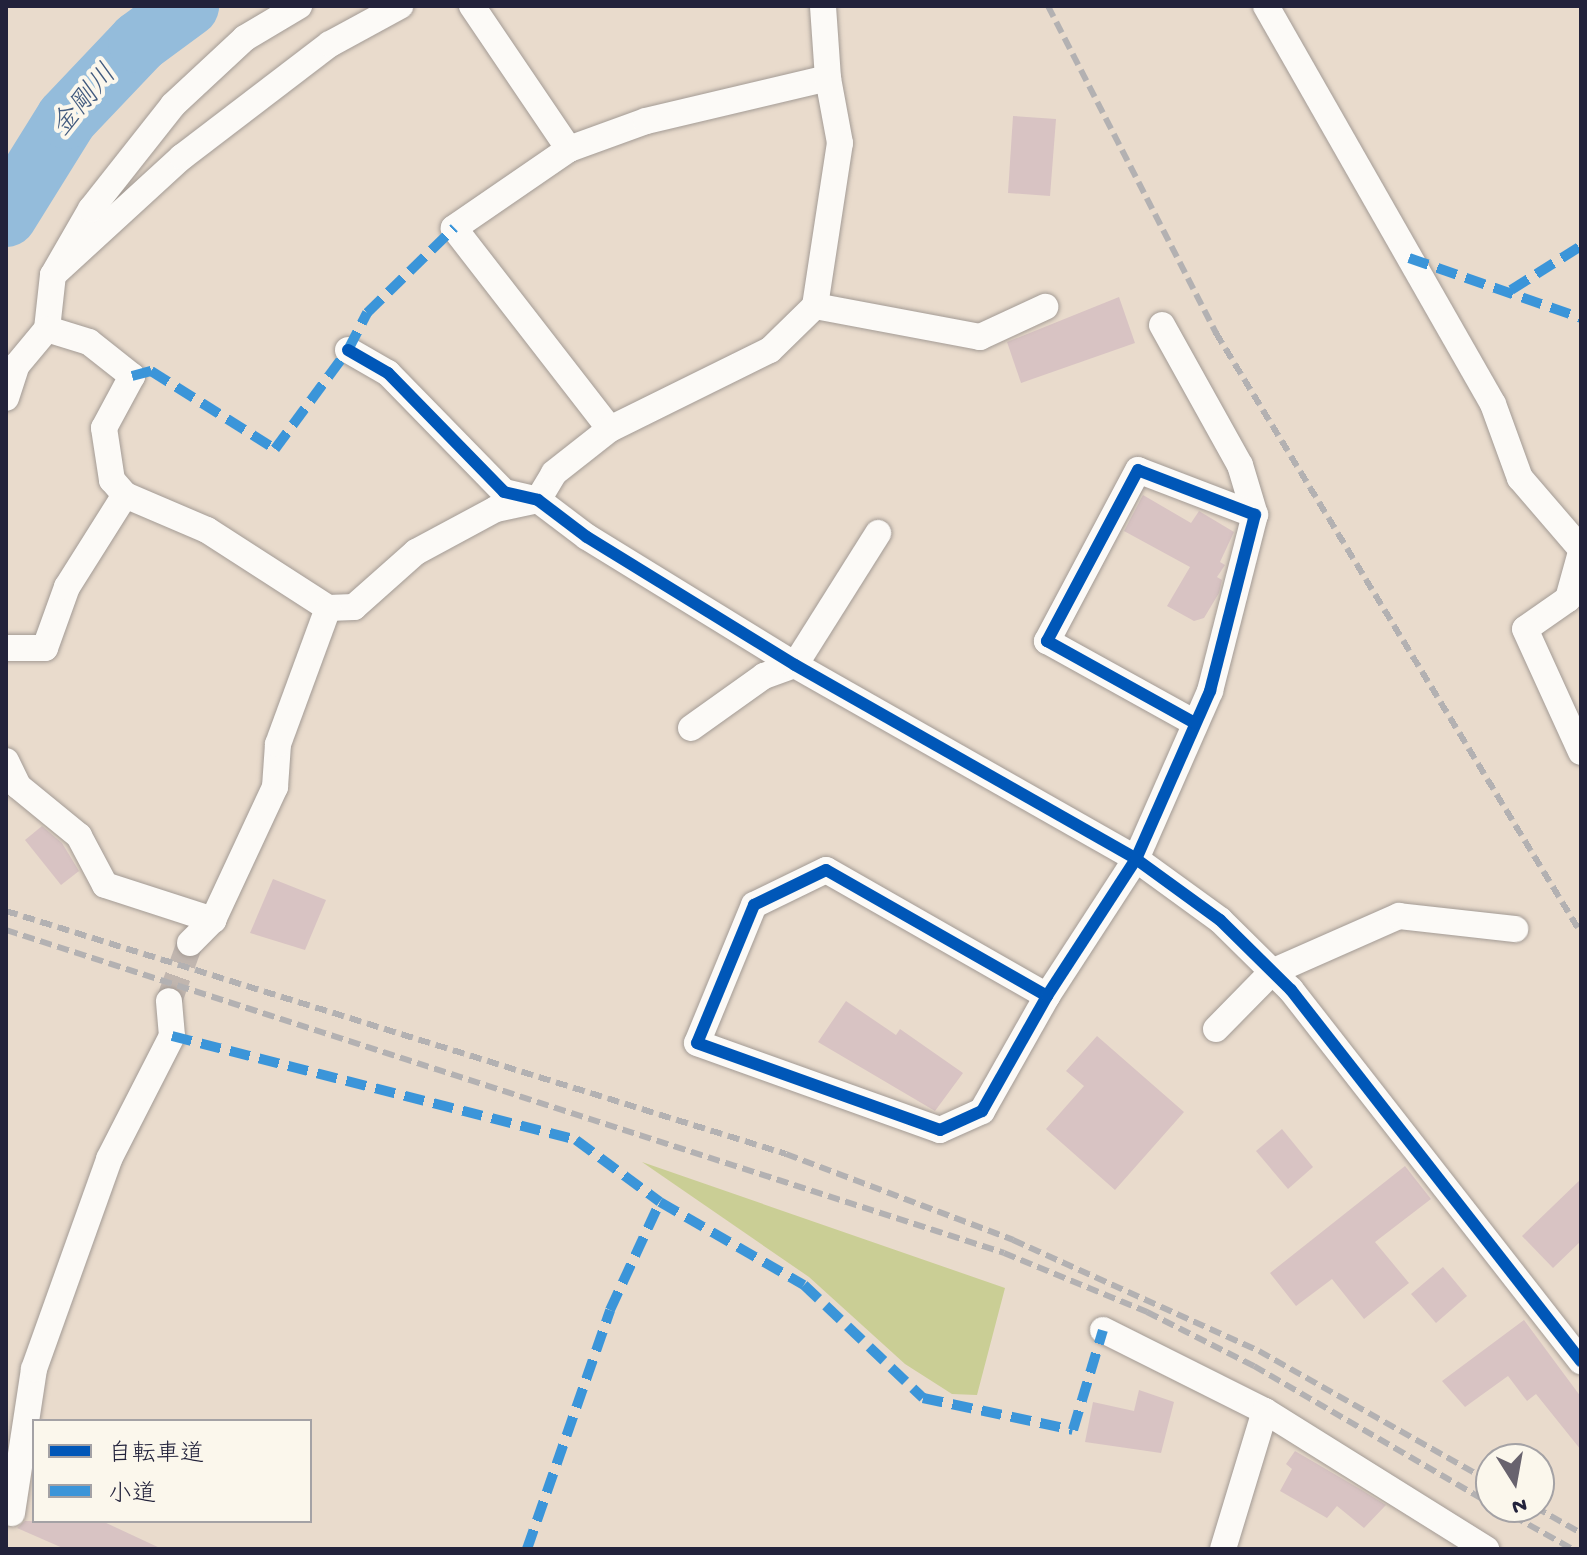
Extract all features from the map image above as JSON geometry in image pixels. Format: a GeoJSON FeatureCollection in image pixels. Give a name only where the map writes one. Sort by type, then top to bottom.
{"type":"FeatureCollection","features":[{"type":"Feature","properties":{"kind":"street"},"geometry":{"type":"LineString","coordinates":[[6,398],[17,365],[47,329],[53,275],[91,209],[173,105],[245,38],[299,6]]}},
{"type":"Feature","properties":{"kind":"street"},"geometry":{"type":"LineString","coordinates":[[53,275],[182,157],[330,44],[400,6]]}},
{"type":"Feature","properties":{"kind":"street"},"geometry":{"type":"LineString","coordinates":[[472,6],[569,149]]}},
{"type":"Feature","properties":{"kind":"street"},"geometry":{"type":"LineString","coordinates":[[47,329],[89,342],[132,376],[104,428],[112,480],[125,495],[207,530],[328,608],[354,607],[416,552],[496,509],[538,500],[554,473],[610,429],[770,350],[815,306],[840,143],[828,78],[823,6]]}},
{"type":"Feature","properties":{"kind":"street"},"geometry":{"type":"LineString","coordinates":[[1266,6],[1493,404],[1520,478],[1581,550],[1568,599],[1525,629],[1581,752]]}},
{"type":"Feature","properties":{"kind":"street"},"geometry":{"type":"LineString","coordinates":[[610,429],[454,228],[569,149],[646,121],[828,78]]}},
{"type":"Feature","properties":{"kind":"street"},"geometry":{"type":"LineString","coordinates":[[815,306],[980,337],[1045,307]]}},
{"type":"Feature","properties":{"kind":"street"},"geometry":{"type":"LineString","coordinates":[[1047,996],[826,870],[754,905],[697,1043],[940,1130],[982,1111],[1047,996],[1136,859],[1210,691],[1255,515],[1240,465],[1162,325]]}},
{"type":"Feature","properties":{"kind":"street"},"geometry":{"type":"LineString","coordinates":[[348,350],[388,373],[504,492],[538,500],[587,537],[795,665],[1136,859],[1220,920],[1272,972],[1581,1361]]}},
{"type":"Feature","properties":{"kind":"street"},"geometry":{"type":"LineString","coordinates":[[1195,723],[1047,641],[1138,470],[1255,515]]}},
{"type":"Feature","properties":{"kind":"street"},"geometry":{"type":"LineString","coordinates":[[6,648],[45,648],[67,587],[125,495]]}},
{"type":"Feature","properties":{"kind":"street"},"geometry":{"type":"LineString","coordinates":[[691,728],[764,676],[795,665],[878,533]]}},
{"type":"Feature","properties":{"kind":"street"},"geometry":{"type":"LineString","coordinates":[[190,943],[213,920],[275,787],[278,744],[328,608]]}},
{"type":"Feature","properties":{"kind":"street"},"geometry":{"type":"LineString","coordinates":[[6,761],[18,786],[79,836],[105,885],[213,920]]}},
{"type":"Feature","properties":{"kind":"street"},"geometry":{"type":"LineString","coordinates":[[1216,1029],[1272,972],[1399,916],[1515,929]]}},
{"type":"Feature","properties":{"kind":"street"},"geometry":{"type":"LineString","coordinates":[[12,1513],[34,1369],[109,1159],[172,1036],[169,1001]]}},
{"type":"Feature","properties":{"kind":"street"},"geometry":{"type":"LineString","coordinates":[[1103,1330],[1265,1411],[1486,1549]]}},
{"type":"Feature","properties":{"kind":"street"},"geometry":{"type":"LineString","coordinates":[[1223,1549],[1265,1411]]}},
{"type":"Feature","properties":{"kind":"green space"},"geometry":{"type":"Polygon","coordinates":[[[642,1162],[1005,1288],[977,1395],[952,1394],[905,1364],[809,1277],[642,1162]]]}},
{"type":"Feature","properties":{"kind":"building"},"geometry":{"type":"Polygon","coordinates":[[[1013,116],[1056,119],[1050,196],[1008,193],[1013,116]]]}},
{"type":"Feature","properties":{"kind":"building"},"geometry":{"type":"Polygon","coordinates":[[[1119,297],[1135,343],[1021,383],[1007,342],[1119,297]]]}},
{"type":"Feature","properties":{"kind":"building"},"geometry":{"type":"Polygon","coordinates":[[[1143,495],[1191,523],[1199,511],[1234,532],[1220,562],[1225,565],[1217,577],[1222,580],[1219,593],[1204,618],[1194,621],[1167,606],[1190,567],[1124,531],[1143,495]]]}},
{"type":"Feature","properties":{"kind":"building"},"geometry":{"type":"Polygon","coordinates":[[[42,826],[62,843],[79,871],[61,885],[25,840],[42,826]]]}},
{"type":"Feature","properties":{"kind":"building"},"geometry":{"type":"Polygon","coordinates":[[[273,879],[326,900],[305,950],[250,933],[273,879]]]}},
{"type":"Feature","properties":{"kind":"building"},"geometry":{"type":"Polygon","coordinates":[[[846,1001],[896,1035],[900,1029],[963,1073],[935,1111],[818,1042],[846,1001]]]}},
{"type":"Feature","properties":{"kind":"building"},"geometry":{"type":"Polygon","coordinates":[[[1097,1036],[1184,1112],[1115,1190],[1046,1129],[1084,1086],[1066,1071],[1097,1036]]]}},
{"type":"Feature","properties":{"kind":"building"},"geometry":{"type":"Polygon","coordinates":[[[1282,1129],[1313,1167],[1288,1189],[1256,1151],[1282,1129]]]}},
{"type":"Feature","properties":{"kind":"building"},"geometry":{"type":"Polygon","coordinates":[[[1405,1166],[1431,1199],[1375,1242],[1409,1283],[1364,1319],[1332,1279],[1296,1306],[1270,1273],[1405,1166]]]}},
{"type":"Feature","properties":{"kind":"building"},"geometry":{"type":"Polygon","coordinates":[[[1581,1179],[1581,1241],[1553,1268],[1522,1236],[1581,1179]]]}},
{"type":"Feature","properties":{"kind":"building"},"geometry":{"type":"Polygon","coordinates":[[[1443,1267],[1467,1296],[1436,1323],[1411,1294],[1443,1267]]]}},
{"type":"Feature","properties":{"kind":"building"},"geometry":{"type":"Polygon","coordinates":[[[1524,1320],[1581,1397],[1581,1450],[1536,1394],[1527,1401],[1508,1376],[1465,1407],[1442,1381],[1524,1320]]]}},
{"type":"Feature","properties":{"kind":"building"},"geometry":{"type":"Polygon","coordinates":[[[1139,1390],[1174,1402],[1161,1453],[1085,1442],[1093,1402],[1134,1411],[1139,1390]]]}},
{"type":"Feature","properties":{"kind":"building"},"geometry":{"type":"Polygon","coordinates":[[[1295,1451],[1386,1505],[1364,1528],[1337,1506],[1327,1518],[1280,1491],[1292,1469],[1286,1464],[1295,1451]]]}},
{"type":"Feature","properties":{"kind":"building"},"geometry":{"type":"Polygon","coordinates":[[[25,1521],[106,1523],[162,1549],[65,1549],[17,1528],[25,1521]]]}},
{"type":"Feature","properties":{"kind":"waterway","name":"金剛川"},"geometry":{"type":"LineString","coordinates":[[6,216],[67,118],[139,42],[188,6]]}},
{"type":"Feature","properties":{"kind":"tunnel"},"geometry":{"type":"LineString","coordinates":[[169,1001],[190,943]]}},
{"type":"Feature","properties":{"kind":"railway"},"geometry":{"type":"LineString","coordinates":[[1048,6],[1216,333],[1581,933]]}},
{"type":"Feature","properties":{"kind":"railway"},"geometry":{"type":"LineString","coordinates":[[6,911],[786,1154],[1013,1240],[1259,1351],[1475,1473]]}},
{"type":"Feature","properties":{"kind":"railway"},"geometry":{"type":"LineString","coordinates":[[6,930],[1004,1253],[1147,1312],[1254,1366],[1475,1495]]}},
{"type":"Feature","properties":{"kind":"railway"},"geometry":{"type":"LineString","coordinates":[[1555,1518],[1581,1533]]}},
{"type":"Feature","properties":{"kind":"railway"},"geometry":{"type":"LineString","coordinates":[[1526,1523],[1572,1549]]}},
{"type":"Feature","properties":{"kind":"marked path"},"geometry":{"type":"LineString","coordinates":[[132,376],[151,371],[275,449],[348,350],[367,313],[454,228]]}},
{"type":"Feature","properties":{"kind":"marked path"},"geometry":{"type":"LineString","coordinates":[[1511,290],[1581,246]]}},
{"type":"Feature","properties":{"kind":"marked path"},"geometry":{"type":"LineString","coordinates":[[1409,258],[1581,318]]}},
{"type":"Feature","properties":{"kind":"marked path"},"geometry":{"type":"LineString","coordinates":[[172,1036],[576,1140],[660,1202]]}},
{"type":"Feature","properties":{"kind":"marked path"},"geometry":{"type":"LineString","coordinates":[[527,1549],[610,1310],[660,1202],[804,1285],[923,1398],[1073,1430],[1103,1330]]}},
{"type":"Feature","properties":{"kind":"cycle path"},"geometry":{"type":"LineString","coordinates":[[348,350],[388,373],[504,492],[538,500],[587,537],[795,665],[1136,859],[1220,920],[1291,990],[1581,1361]]}},
{"type":"Feature","properties":{"kind":"cycle path"},"geometry":{"type":"LineString","coordinates":[[1047,996],[826,870],[754,905],[697,1043],[940,1130],[982,1111],[1047,996],[1136,859],[1210,691],[1255,515],[1138,470],[1047,641],[1195,723]]}}]}
